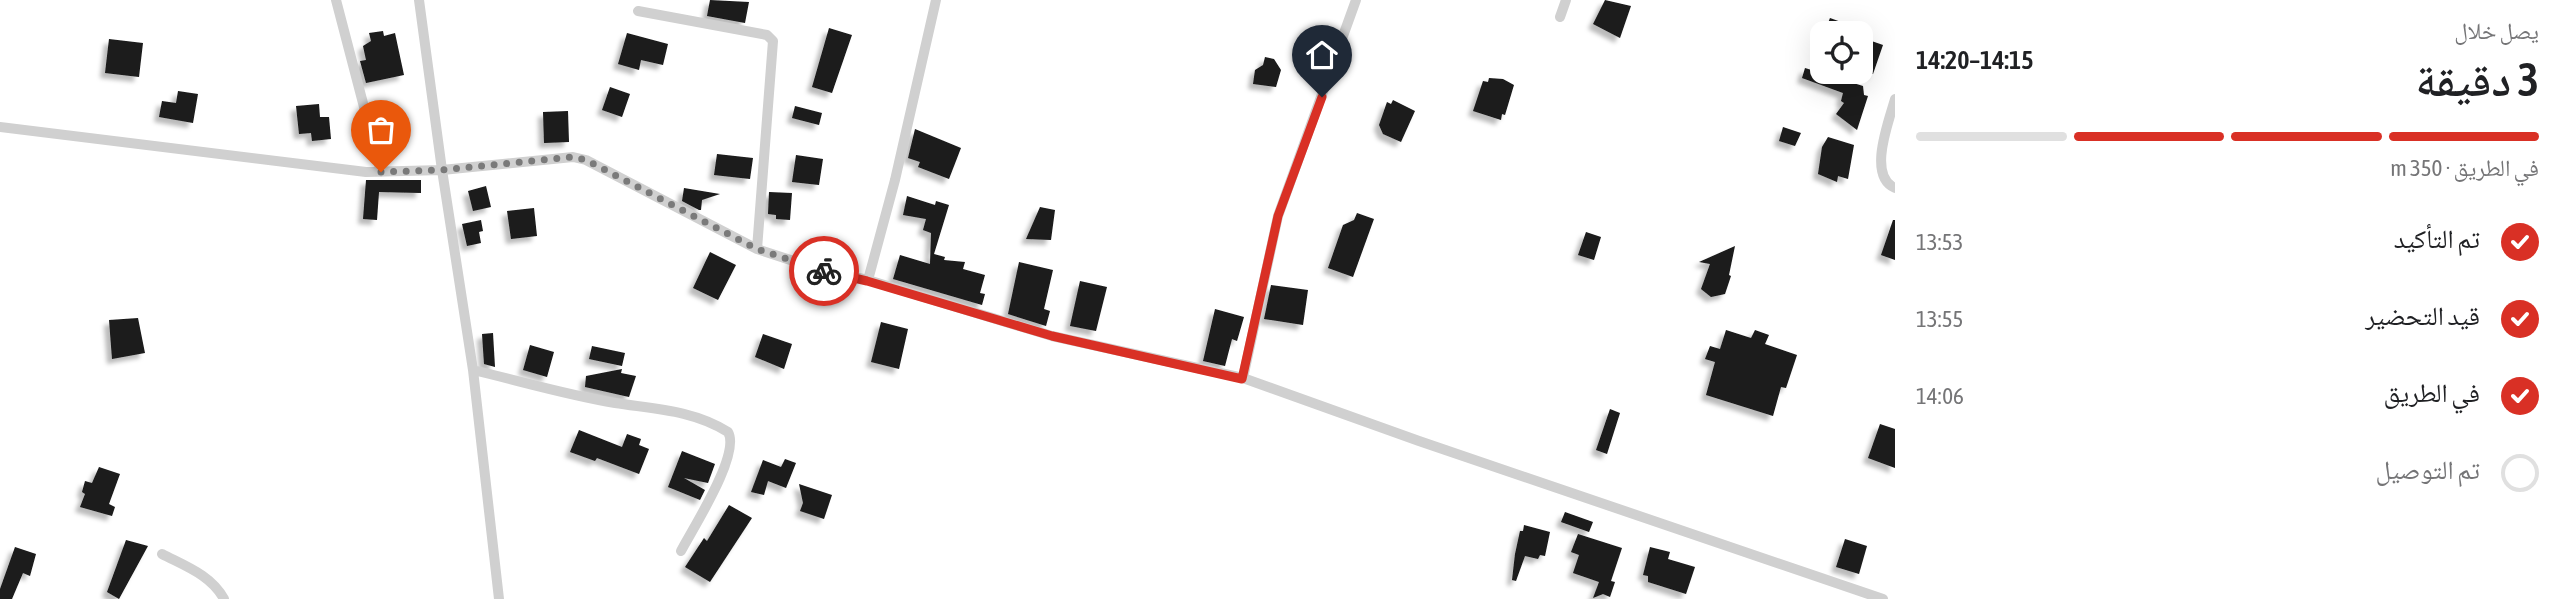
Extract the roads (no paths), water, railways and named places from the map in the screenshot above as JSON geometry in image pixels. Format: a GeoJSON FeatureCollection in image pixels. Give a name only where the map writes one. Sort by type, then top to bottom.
{"type":"FeatureCollection","features":[{"type":"Feature","properties":{"kind":"street"},"geometry":{"type":"LineString","coordinates":[[336,0],[381,172]]}},
{"type":"Feature","properties":{"kind":"street"},"geometry":{"type":"LineString","coordinates":[[419,0],[473,370],[499,599]]}},
{"type":"Feature","properties":{"kind":"street"},"geometry":{"type":"LineString","coordinates":[[867,281],[895,180],[936,0]]}},
{"type":"Feature","properties":{"kind":"street"},"geometry":{"type":"LineString","coordinates":[[1242,379],[1278,216],[1356,0]]}},
{"type":"Feature","properties":{"kind":"street"},"geometry":{"type":"LineString","coordinates":[[1560,17],[1566,0]]}},
{"type":"Feature","properties":{"kind":"street"},"geometry":{"type":"LineString","coordinates":[[638,11],[772,38],[757,249]]}},
{"type":"Feature","properties":{"kind":"street"},"geometry":{"type":"LineString","coordinates":[[1895,99],[1881,155],[1881,167],[1884,179],[1895,188]]}},
{"type":"Feature","properties":{"kind":"street"},"geometry":{"type":"LineString","coordinates":[[0,127],[336,170],[442,170],[573,157],[586,160],[757,249],[1052,336],[1242,379],[1884,599]]}},
{"type":"Feature","properties":{"kind":"street"},"geometry":{"type":"LineString","coordinates":[[473,370],[614,402],[681,412],[728,432],[732,444],[725,468],[681,551]]}},
{"type":"Feature","properties":{"kind":"street"},"geometry":{"type":"LineString","coordinates":[[162,554],[206,577],[217,586],[224,599]]}}]}
